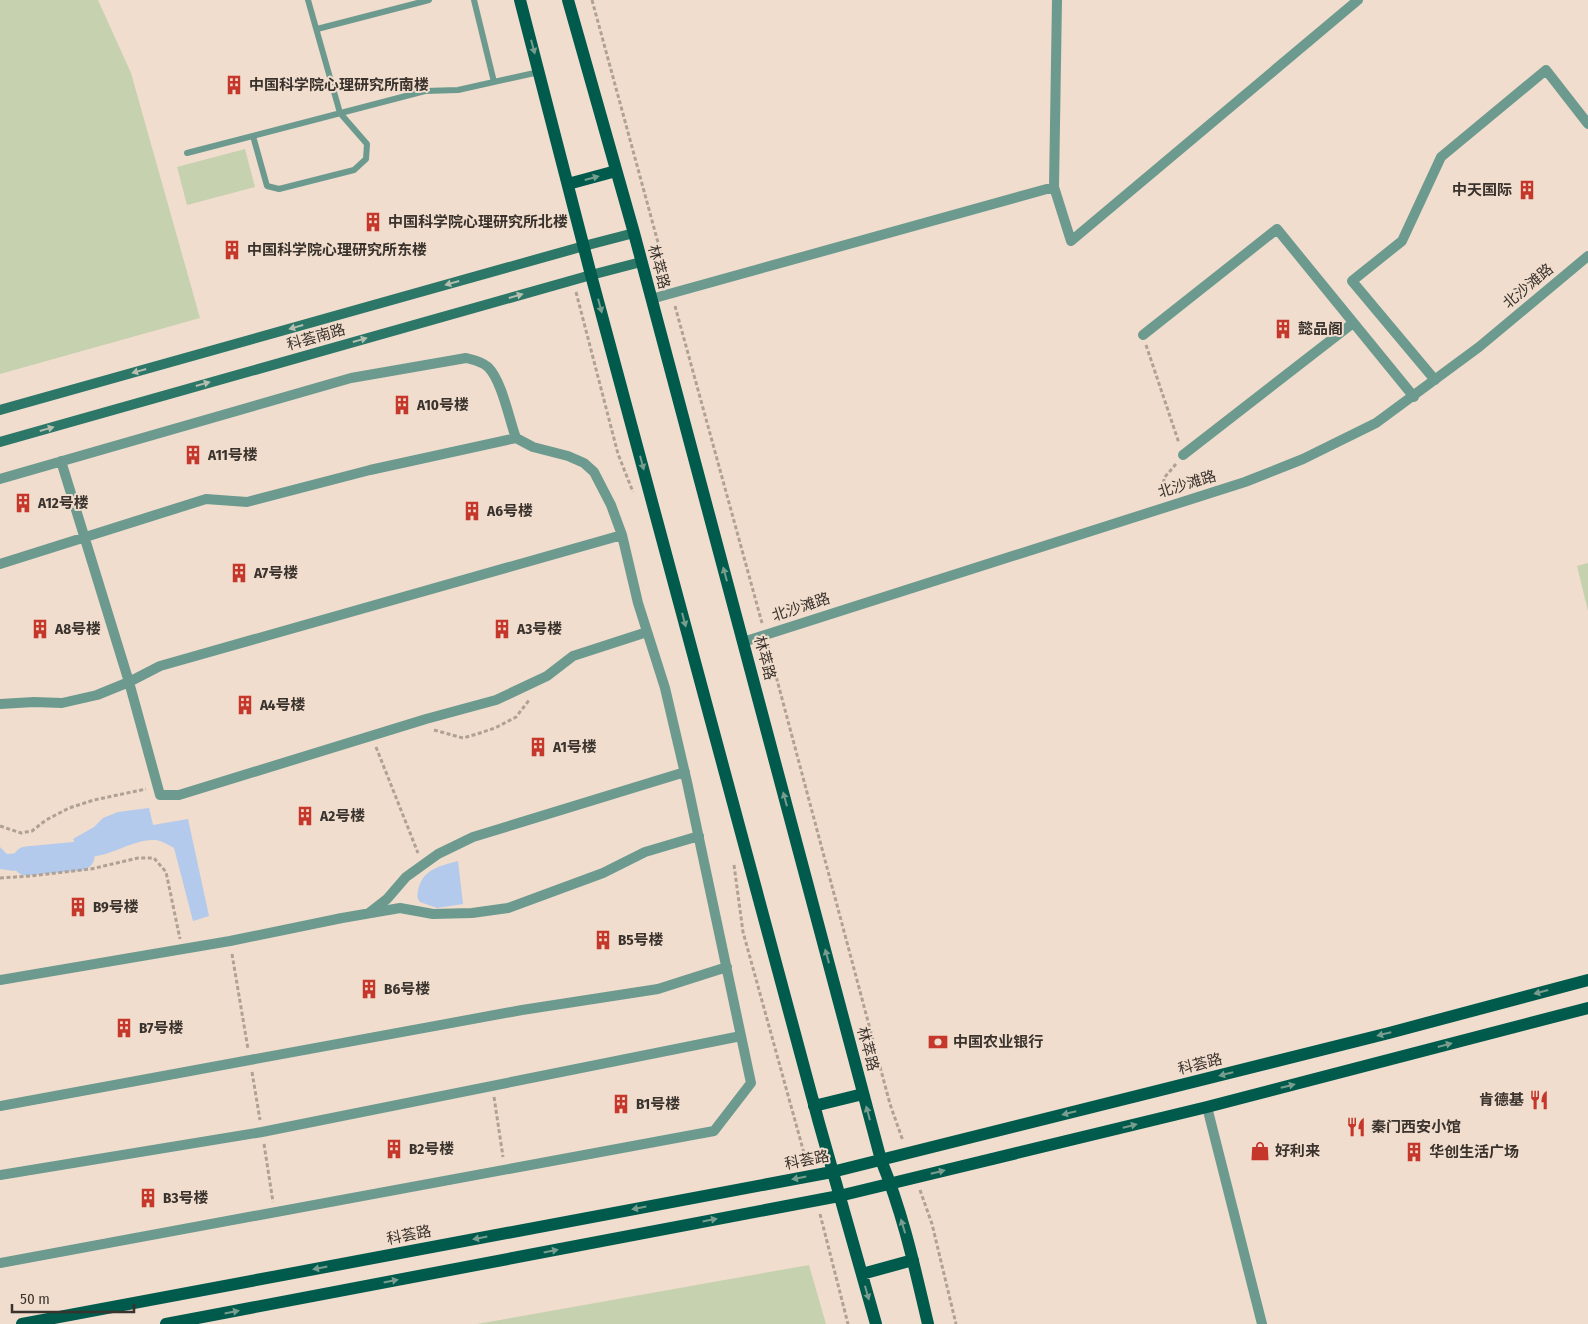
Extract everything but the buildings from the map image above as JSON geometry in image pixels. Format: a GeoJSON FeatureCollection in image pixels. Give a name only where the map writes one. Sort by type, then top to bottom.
{"type":"FeatureCollection","features":[{"type":"Feature","properties":{"kind":"main road"},"geometry":{"type":"LineString","coordinates":[[520,0],[591,275],[814,1106],[876,1324]]}},
{"type":"Feature","properties":{"kind":"main road","name":"林萃路"},"geometry":{"type":"LineString","coordinates":[[568,0],[634,233],[863,1094],[881,1160],[891,1184],[913,1260],[928,1324]]}},
{"type":"Feature","properties":{"kind":"main road"},"geometry":{"type":"LineString","coordinates":[[568,184],[616,171]]}},
{"type":"Feature","properties":{"kind":"main road","name":"科荟路"},"geometry":{"type":"LineString","coordinates":[[22,1324],[832,1172],[1389,1033],[1588,980]]}},
{"type":"Feature","properties":{"kind":"main road"},"geometry":{"type":"LineString","coordinates":[[166,1324],[839,1196],[1207,1107],[1588,1008]]}},
{"type":"Feature","properties":{"kind":"main road"},"geometry":{"type":"LineString","coordinates":[[814,1106],[863,1094]]}},
{"type":"Feature","properties":{"kind":"main road"},"geometry":{"type":"LineString","coordinates":[[862,1274],[913,1260]]}},
{"type":"Feature","properties":{"kind":"street"},"geometry":{"type":"LineString","coordinates":[[1057,0],[1054,186],[1071,241],[1358,0]]}},
{"type":"Feature","properties":{"kind":"street"},"geometry":{"type":"LineString","coordinates":[[1435,380],[1352,280],[1402,241],[1441,157],[1546,70],[1588,124]]}},
{"type":"Feature","properties":{"kind":"street"},"geometry":{"type":"LineString","coordinates":[[651,299],[1054,186]]}},
{"type":"Feature","properties":{"kind":"street"},"geometry":{"type":"LineString","coordinates":[[1143,335],[1277,229],[1414,397]]}},
{"type":"Feature","properties":{"kind":"street","name":"科荟南路"},"geometry":{"type":"LineString","coordinates":[[0,410],[634,233]]}},
{"type":"Feature","properties":{"kind":"street","name":"北沙滩路"},"geometry":{"type":"LineString","coordinates":[[744,642],[1245,482],[1303,459],[1376,423],[1414,397],[1479,347],[1588,256]]}},
{"type":"Feature","properties":{"kind":"street","name":"科荟南路"},"geometry":{"type":"LineString","coordinates":[[0,442],[641,262]]}},
{"type":"Feature","properties":{"kind":"street"},"geometry":{"type":"LineString","coordinates":[[1183,455],[1353,323]]}},
{"type":"Feature","properties":{"kind":"street"},"geometry":{"type":"LineString","coordinates":[[0,478],[351,378],[466,358],[479,361],[489,368],[498,382],[516,438]]}},
{"type":"Feature","properties":{"kind":"street"},"geometry":{"type":"LineString","coordinates":[[0,564],[206,499],[247,502],[370,470],[516,438],[533,447],[568,456],[584,463],[594,472],[611,505],[622,535],[638,603],[665,688],[699,836],[751,1083],[714,1131],[0,1263]]}},
{"type":"Feature","properties":{"kind":"street"},"geometry":{"type":"LineString","coordinates":[[61,461],[160,795],[179,795],[496,700],[548,676],[573,656],[647,632]]}},
{"type":"Feature","properties":{"kind":"street"},"geometry":{"type":"LineString","coordinates":[[0,704],[62,703],[98,695],[160,666],[622,535]]}},
{"type":"Feature","properties":{"kind":"street"},"geometry":{"type":"LineString","coordinates":[[369,913],[387,899],[406,877],[422,865],[438,854],[473,837],[685,772]]}},
{"type":"Feature","properties":{"kind":"street"},"geometry":{"type":"LineString","coordinates":[[0,980],[230,941],[400,908],[433,914],[472,913],[508,908],[603,873],[645,852],[699,836]]}},
{"type":"Feature","properties":{"kind":"street"},"geometry":{"type":"LineString","coordinates":[[0,1106],[522,1010],[658,989],[727,967]]}},
{"type":"Feature","properties":{"kind":"street"},"geometry":{"type":"LineString","coordinates":[[0,1174],[262,1132],[742,1036]]}},
{"type":"Feature","properties":{"kind":"street"},"geometry":{"type":"LineString","coordinates":[[1207,1107],[1262,1324]]}},
{"type":"Feature","properties":{"kind":"lane"},"geometry":{"type":"LineString","coordinates":[[253,136],[267,186],[279,190],[354,170],[366,159],[367,144],[340,113],[308,0]]}},
{"type":"Feature","properties":{"kind":"lane"},"geometry":{"type":"LineString","coordinates":[[317,29],[430,0]]}},
{"type":"Feature","properties":{"kind":"lane"},"geometry":{"type":"LineString","coordinates":[[474,0],[494,82]]}},
{"type":"Feature","properties":{"kind":"lane"},"geometry":{"type":"LineString","coordinates":[[187,153],[424,91],[458,90],[539,72]]}},
{"type":"Feature","properties":{"kind":"path"},"geometry":{"type":"LineString","coordinates":[[592,0],[765,634],[887,1094],[907,1154]]}},
{"type":"Feature","properties":{"kind":"path"},"geometry":{"type":"LineString","coordinates":[[574,280],[580,310],[618,454],[634,496]]}},
{"type":"Feature","properties":{"kind":"path"},"geometry":{"type":"LineString","coordinates":[[1143,335],[1183,455],[1164,478],[1162,508]]}},
{"type":"Feature","properties":{"kind":"path"},"geometry":{"type":"LineString","coordinates":[[411,724],[463,738],[495,728],[516,718],[532,697]]}},
{"type":"Feature","properties":{"kind":"path"},"geometry":{"type":"LineString","coordinates":[[372,736],[422,865]]}},
{"type":"Feature","properties":{"kind":"path"},"geometry":{"type":"LineString","coordinates":[[0,826],[21,833],[32,831],[46,820],[69,808],[94,800],[158,786]]}},
{"type":"Feature","properties":{"kind":"path"},"geometry":{"type":"LineString","coordinates":[[0,878],[91,869],[138,858],[154,858],[166,872],[182,949]]}},
{"type":"Feature","properties":{"kind":"path"},"geometry":{"type":"LineString","coordinates":[[733,864],[743,932],[810,1176]]}},
{"type":"Feature","properties":{"kind":"path"},"geometry":{"type":"LineString","coordinates":[[230,941],[275,1212]]}},
{"type":"Feature","properties":{"kind":"path"},"geometry":{"type":"LineString","coordinates":[[492,1086],[505,1169]]}},
{"type":"Feature","properties":{"kind":"path"},"geometry":{"type":"LineString","coordinates":[[916,1178],[932,1224],[956,1324]]}},
{"type":"Feature","properties":{"kind":"path"},"geometry":{"type":"LineString","coordinates":[[816,1200],[848,1324]]}},
{"type":"Feature","properties":{"kind":"green space"},"geometry":{"type":"Polygon","coordinates":[[[0,0],[98,0],[131,73],[200,318],[0,374],[0,0]]]}},
{"type":"Feature","properties":{"kind":"green space"},"geometry":{"type":"Polygon","coordinates":[[[245,149],[255,187],[187,205],[177,167],[245,149]]]}},
{"type":"Feature","properties":{"kind":"green space"},"geometry":{"type":"Polygon","coordinates":[[[1588,563],[1588,611],[1577,566],[1588,563]]]}},
{"type":"Feature","properties":{"kind":"green space"},"geometry":{"type":"Polygon","coordinates":[[[809,1265],[826,1324],[477,1324],[809,1265]]]}},
{"type":"Feature","properties":{"kind":"water"},"geometry":{"type":"Polygon","coordinates":[[[149,808],[153,825],[188,819],[209,916],[193,921],[174,848],[165,843],[147,840],[109,853],[90,857],[80,856],[73,839],[94,827],[103,818],[118,812],[149,808]]]}},
{"type":"Feature","properties":{"kind":"water"},"geometry":{"type":"Polygon","coordinates":[[[0,847],[7,854],[19,853],[26,855],[27,861],[24,868],[14,871],[0,869],[0,847]]]}},
{"type":"Feature","properties":{"kind":"water"},"geometry":{"type":"Polygon","coordinates":[[[458,861],[463,904],[437,908],[420,902],[418,893],[423,878],[433,870],[458,861]]]}},
{"type":"Feature","properties":{"kind":"waterway"},"geometry":{"type":"LineString","coordinates":[[27,861],[80,856]]}},
{"type":"Feature","properties":{"kind":"place","name":"中国科学院心理研究所南楼"},"geometry":{"type":"Point","coordinates":[234,85]}},
{"type":"Feature","properties":{"kind":"place","name":"中天国际"},"geometry":{"type":"Point","coordinates":[1527,190]}},
{"type":"Feature","properties":{"kind":"place","name":"中国科学院心理研究所北楼"},"geometry":{"type":"Point","coordinates":[373,222]}},
{"type":"Feature","properties":{"kind":"place","name":"中国科学院心理研究所东楼"},"geometry":{"type":"Point","coordinates":[232,250]}},
{"type":"Feature","properties":{"kind":"place","name":"懿品阁"},"geometry":{"type":"Point","coordinates":[1283,329]}},
{"type":"Feature","properties":{"kind":"place","name":"A10号楼"},"geometry":{"type":"Point","coordinates":[402,405]}},
{"type":"Feature","properties":{"kind":"place","name":"A11号楼"},"geometry":{"type":"Point","coordinates":[193,455]}},
{"type":"Feature","properties":{"kind":"place","name":"A12号楼"},"geometry":{"type":"Point","coordinates":[23,503]}},
{"type":"Feature","properties":{"kind":"place","name":"A6号楼"},"geometry":{"type":"Point","coordinates":[472,511]}},
{"type":"Feature","properties":{"kind":"place","name":"A7号楼"},"geometry":{"type":"Point","coordinates":[239,573]}},
{"type":"Feature","properties":{"kind":"place","name":"A8号楼"},"geometry":{"type":"Point","coordinates":[40,629]}},
{"type":"Feature","properties":{"kind":"place","name":"A3号楼"},"geometry":{"type":"Point","coordinates":[502,629]}},
{"type":"Feature","properties":{"kind":"place","name":"A4号楼"},"geometry":{"type":"Point","coordinates":[245,705]}},
{"type":"Feature","properties":{"kind":"place","name":"A1号楼"},"geometry":{"type":"Point","coordinates":[538,747]}},
{"type":"Feature","properties":{"kind":"place","name":"A2号楼"},"geometry":{"type":"Point","coordinates":[305,816]}},
{"type":"Feature","properties":{"kind":"place","name":"B9号楼"},"geometry":{"type":"Point","coordinates":[78,907]}},
{"type":"Feature","properties":{"kind":"place","name":"B5号楼"},"geometry":{"type":"Point","coordinates":[603,940]}},
{"type":"Feature","properties":{"kind":"place","name":"B6号楼"},"geometry":{"type":"Point","coordinates":[369,989]}},
{"type":"Feature","properties":{"kind":"place","name":"B7号楼"},"geometry":{"type":"Point","coordinates":[124,1028]}},
{"type":"Feature","properties":{"kind":"place","name":"中国农业银行"},"geometry":{"type":"Point","coordinates":[938,1042]}},
{"type":"Feature","properties":{"kind":"place","name":"肯德基"},"geometry":{"type":"Point","coordinates":[1539,1100]}},
{"type":"Feature","properties":{"kind":"place","name":"B1号楼"},"geometry":{"type":"Point","coordinates":[621,1104]}},
{"type":"Feature","properties":{"kind":"place","name":"秦门西安小馆"},"geometry":{"type":"Point","coordinates":[1356,1127]}},
{"type":"Feature","properties":{"kind":"place","name":"B2号楼"},"geometry":{"type":"Point","coordinates":[394,1149]}},
{"type":"Feature","properties":{"kind":"place","name":"好利来"},"geometry":{"type":"Point","coordinates":[1260,1151]}},
{"type":"Feature","properties":{"kind":"place","name":"华创生活广场"},"geometry":{"type":"Point","coordinates":[1414,1152]}},
{"type":"Feature","properties":{"kind":"place","name":"B3号楼"},"geometry":{"type":"Point","coordinates":[148,1198]}}]}
